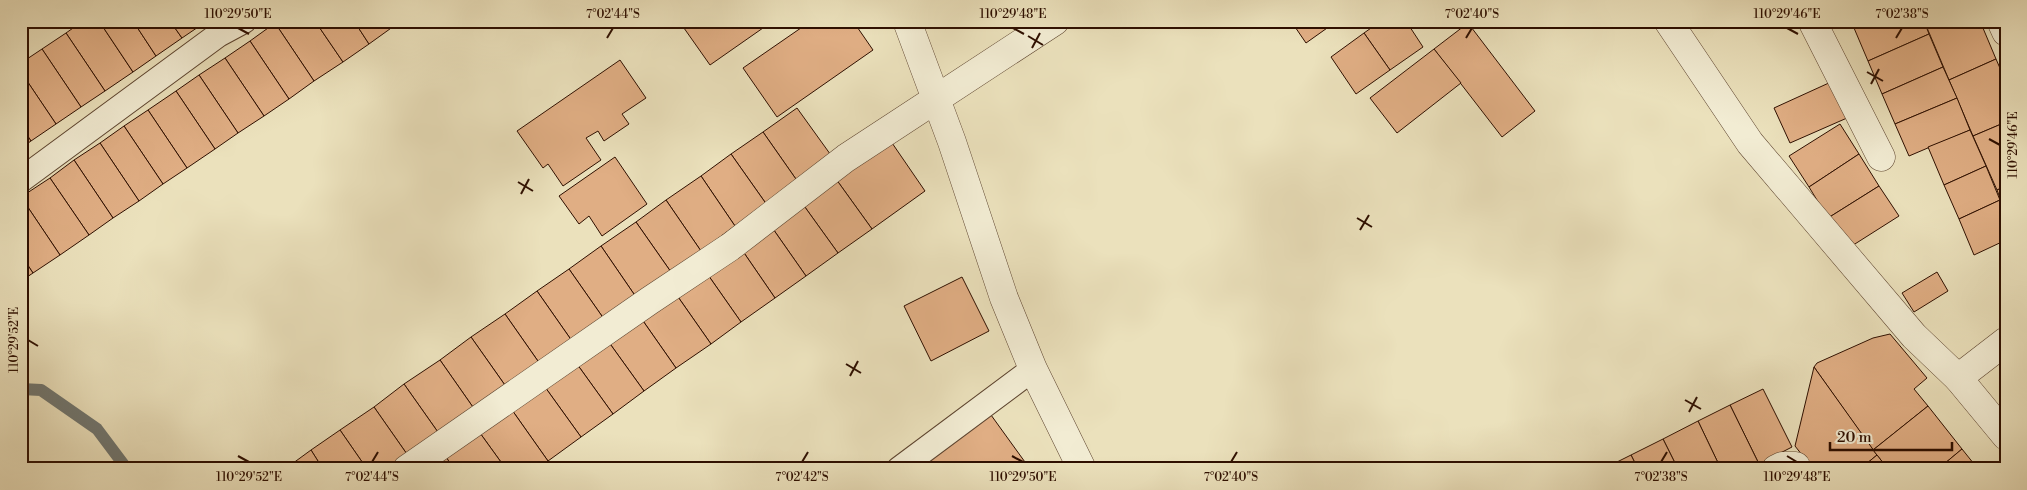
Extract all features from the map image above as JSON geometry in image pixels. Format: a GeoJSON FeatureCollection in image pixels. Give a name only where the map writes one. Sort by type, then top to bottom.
{"type":"FeatureCollection","features":[{"type":"Feature","properties":{"kind":"street"},"geometry":{"type":"LineString","coordinates":[[907,21],[937,101],[1004,298],[1033,370],[1082,469]]}},
{"type":"Feature","properties":{"kind":"street"},"geometry":{"type":"LineString","coordinates":[[407,469],[648,301],[730,247],[846,158],[937,101],[1055,21]]}},
{"type":"Feature","properties":{"kind":"street"},"geometry":{"type":"LineString","coordinates":[[1668,21],[1750,143],[1914,336],[1958,378],[2006,436]]}},
{"type":"Feature","properties":{"kind":"street"},"geometry":{"type":"LineString","coordinates":[[1812,21],[1881,157]]}},
{"type":"Feature","properties":{"kind":"street"},"geometry":{"type":"LineString","coordinates":[[2001,21],[2006,32]]}},
{"type":"Feature","properties":{"kind":"street"},"geometry":{"type":"LineString","coordinates":[[1958,378],[2006,341]]}},
{"type":"Feature","properties":{"kind":"street"},"geometry":{"type":"LineString","coordinates":[[1776,469],[1782,466],[1796,466],[1797,469]]}},
{"type":"Feature","properties":{"kind":"lane"},"geometry":{"type":"LineString","coordinates":[[21,180],[218,35],[244,21]]}},
{"type":"Feature","properties":{"kind":"lane"},"geometry":{"type":"LineString","coordinates":[[899,469],[1033,370]]}},
{"type":"Feature","properties":{"kind":"building"},"geometry":{"type":"Polygon","coordinates":[[[83,21],[99,21],[133,72],[105,91],[66,33],[83,21]]]}},
{"type":"Feature","properties":{"kind":"building"},"geometry":{"type":"Polygon","coordinates":[[[99,21],[133,21],[156,56],[133,72],[99,21]]]}},
{"type":"Feature","properties":{"kind":"building"},"geometry":{"type":"Polygon","coordinates":[[[133,21],[170,21],[182,38],[156,56],[133,21]]]}},
{"type":"Feature","properties":{"kind":"building"},"geometry":{"type":"Polygon","coordinates":[[[170,21],[207,21],[182,38],[170,21]]]}},
{"type":"Feature","properties":{"kind":"building"},"geometry":{"type":"Polygon","coordinates":[[[278,21],[315,21],[343,62],[314,81],[275,23],[278,21]]]}},
{"type":"Feature","properties":{"kind":"building"},"geometry":{"type":"Polygon","coordinates":[[[315,21],[354,21],[369,44],[343,62],[315,21]]]}},
{"type":"Feature","properties":{"kind":"building"},"geometry":{"type":"Polygon","coordinates":[[[354,21],[391,21],[394,26],[369,44],[354,21]]]}},
{"type":"Feature","properties":{"kind":"building"},"geometry":{"type":"Polygon","coordinates":[[[679,21],[773,21],[710,65],[679,21]]]}},
{"type":"Feature","properties":{"kind":"building"},"geometry":{"type":"Polygon","coordinates":[[[811,21],[853,21],[873,50],[777,117],[743,68],[811,21]]]}},
{"type":"Feature","properties":{"kind":"building"},"geometry":{"type":"Polygon","coordinates":[[[1291,21],[1337,21],[1306,43],[1291,21]]]}},
{"type":"Feature","properties":{"kind":"building"},"geometry":{"type":"Polygon","coordinates":[[[1381,21],[1406,21],[1423,47],[1390,70],[1364,33],[1381,21]]]}},
{"type":"Feature","properties":{"kind":"building"},"geometry":{"type":"Polygon","coordinates":[[[1851,21],[1871,21],[1854,28],[1851,21]]]}},
{"type":"Feature","properties":{"kind":"building"},"geometry":{"type":"Polygon","coordinates":[[[1871,21],[1924,21],[1929,34],[1868,61],[1854,28],[1871,21]]]}},
{"type":"Feature","properties":{"kind":"building"},"geometry":{"type":"Polygon","coordinates":[[[1928,21],[1980,21],[1996,59],[1949,80],[1925,23],[1928,21]]]}},
{"type":"Feature","properties":{"kind":"building"},"geometry":{"type":"Polygon","coordinates":[[[275,23],[314,81],[289,99],[250,41],[275,23]]]}},
{"type":"Feature","properties":{"kind":"building"},"geometry":{"type":"Polygon","coordinates":[[[1468,23],[1535,111],[1502,137],[1434,49],[1468,23]]]}},
{"type":"Feature","properties":{"kind":"building"},"geometry":{"type":"Polygon","coordinates":[[[66,33],[105,91],[81,107],[42,49],[66,33]]]}},
{"type":"Feature","properties":{"kind":"building"},"geometry":{"type":"Polygon","coordinates":[[[1364,33],[1390,70],[1356,94],[1331,57],[1364,33]]]}},
{"type":"Feature","properties":{"kind":"building"},"geometry":{"type":"Polygon","coordinates":[[[1929,34],[1943,67],[1882,94],[1868,61],[1929,34]]]}},
{"type":"Feature","properties":{"kind":"building"},"geometry":{"type":"Polygon","coordinates":[[[250,41],[289,99],[264,116],[225,58],[250,41]]]}},
{"type":"Feature","properties":{"kind":"building"},"geometry":{"type":"Polygon","coordinates":[[[42,49],[81,107],[56,124],[21,72],[21,63],[42,49]]]}},
{"type":"Feature","properties":{"kind":"building"},"geometry":{"type":"Polygon","coordinates":[[[1434,49],[1461,83],[1397,133],[1370,98],[1434,49]]]}},
{"type":"Feature","properties":{"kind":"building"},"geometry":{"type":"Polygon","coordinates":[[[225,58],[264,116],[238,133],[199,75],[225,58]]]}},
{"type":"Feature","properties":{"kind":"building"},"geometry":{"type":"Polygon","coordinates":[[[1996,59],[2006,82],[2006,122],[1973,136],[1949,80],[1996,59]]]}},
{"type":"Feature","properties":{"kind":"building"},"geometry":{"type":"Polygon","coordinates":[[[620,60],[646,98],[622,114],[629,124],[604,141],[598,131],[586,138],[601,160],[563,186],[548,164],[543,168],[517,131],[620,60]]]}},
{"type":"Feature","properties":{"kind":"building"},"geometry":{"type":"Polygon","coordinates":[[[1943,67],[1957,98],[1895,124],[1882,94],[1943,67]]]}},
{"type":"Feature","properties":{"kind":"building"},"geometry":{"type":"Polygon","coordinates":[[[21,72],[56,124],[31,141],[21,126],[21,72]]]}},
{"type":"Feature","properties":{"kind":"building"},"geometry":{"type":"Polygon","coordinates":[[[199,75],[238,133],[215,149],[176,91],[199,75]]]}},
{"type":"Feature","properties":{"kind":"building"},"geometry":{"type":"Polygon","coordinates":[[[1831,82],[1847,118],[1790,143],[1774,108],[1831,82]]]}},
{"type":"Feature","properties":{"kind":"building"},"geometry":{"type":"Polygon","coordinates":[[[176,91],[215,149],[187,168],[148,110],[176,91]]]}},
{"type":"Feature","properties":{"kind":"building"},"geometry":{"type":"Polygon","coordinates":[[[1957,98],[1970,130],[1909,156],[1895,124],[1957,98]]]}},
{"type":"Feature","properties":{"kind":"building"},"geometry":{"type":"Polygon","coordinates":[[[797,108],[833,158],[798,182],[763,132],[797,108]]]}},
{"type":"Feature","properties":{"kind":"building"},"geometry":{"type":"Polygon","coordinates":[[[148,110],[187,168],[163,184],[124,126],[148,110]]]}},
{"type":"Feature","properties":{"kind":"building"},"geometry":{"type":"Polygon","coordinates":[[[2006,122],[2006,186],[1997,190],[1973,136],[2006,122]]]}},
{"type":"Feature","properties":{"kind":"building"},"geometry":{"type":"Polygon","coordinates":[[[1840,124],[1859,154],[1809,187],[1789,156],[1840,124]]]}},
{"type":"Feature","properties":{"kind":"building"},"geometry":{"type":"Polygon","coordinates":[[[21,126],[31,141],[21,148],[21,126]]]}},
{"type":"Feature","properties":{"kind":"building"},"geometry":{"type":"Polygon","coordinates":[[[124,126],[163,184],[139,201],[100,143],[124,126]]]}},
{"type":"Feature","properties":{"kind":"building"},"geometry":{"type":"Polygon","coordinates":[[[1970,130],[1986,166],[1944,185],[1928,147],[1970,130]]]}},
{"type":"Feature","properties":{"kind":"building"},"geometry":{"type":"Polygon","coordinates":[[[763,132],[798,182],[767,205],[731,154],[763,132]]]}},
{"type":"Feature","properties":{"kind":"building"},"geometry":{"type":"Polygon","coordinates":[[[890,140],[925,191],[872,229],[836,179],[890,140]]]}},
{"type":"Feature","properties":{"kind":"building"},"geometry":{"type":"Polygon","coordinates":[[[100,143],[139,201],[113,218],[74,160],[100,143]]]}},
{"type":"Feature","properties":{"kind":"building"},"geometry":{"type":"Polygon","coordinates":[[[731,154],[767,205],[735,226],[701,176],[731,154]]]}},
{"type":"Feature","properties":{"kind":"building"},"geometry":{"type":"Polygon","coordinates":[[[1859,154],[1879,186],[1828,218],[1809,187],[1859,154]]]}},
{"type":"Feature","properties":{"kind":"building"},"geometry":{"type":"Polygon","coordinates":[[[615,157],[647,204],[602,236],[589,216],[579,224],[559,196],[615,157]]]}},
{"type":"Feature","properties":{"kind":"building"},"geometry":{"type":"Polygon","coordinates":[[[74,160],[113,218],[89,235],[50,178],[74,160]]]}},
{"type":"Feature","properties":{"kind":"building"},"geometry":{"type":"Polygon","coordinates":[[[1986,166],[2000,200],[1959,219],[1944,185],[1986,166]]]}},
{"type":"Feature","properties":{"kind":"building"},"geometry":{"type":"Polygon","coordinates":[[[701,176],[735,226],[701,251],[666,200],[701,176]]]}},
{"type":"Feature","properties":{"kind":"building"},"geometry":{"type":"Polygon","coordinates":[[[50,178],[89,235],[60,255],[21,197],[50,178]]]}},
{"type":"Feature","properties":{"kind":"building"},"geometry":{"type":"Polygon","coordinates":[[[836,179],[872,229],[838,253],[802,203],[836,179]]]}},
{"type":"Feature","properties":{"kind":"building"},"geometry":{"type":"Polygon","coordinates":[[[1879,186],[1899,216],[1847,249],[1828,218],[1879,186]]]}},
{"type":"Feature","properties":{"kind":"building"},"geometry":{"type":"Polygon","coordinates":[[[2006,186],[2006,214],[1997,190],[2006,186]]]}},
{"type":"Feature","properties":{"kind":"building"},"geometry":{"type":"Polygon","coordinates":[[[21,197],[60,255],[33,273],[21,255],[21,197]]]}},
{"type":"Feature","properties":{"kind":"building"},"geometry":{"type":"Polygon","coordinates":[[[666,200],[701,251],[671,272],[636,222],[666,200]]]}},
{"type":"Feature","properties":{"kind":"building"},"geometry":{"type":"Polygon","coordinates":[[[2000,200],[2006,214],[2006,240],[1974,255],[1959,219],[2000,200]]]}},
{"type":"Feature","properties":{"kind":"building"},"geometry":{"type":"Polygon","coordinates":[[[802,203],[838,253],[806,276],[771,226],[802,203]]]}},
{"type":"Feature","properties":{"kind":"building"},"geometry":{"type":"Polygon","coordinates":[[[636,222],[671,272],[636,297],[601,246],[636,222]]]}},
{"type":"Feature","properties":{"kind":"building"},"geometry":{"type":"Polygon","coordinates":[[[771,226],[806,276],[775,298],[740,247],[771,226]]]}},
{"type":"Feature","properties":{"kind":"building"},"geometry":{"type":"Polygon","coordinates":[[[601,246],[636,297],[604,319],[569,269],[601,246]]]}},
{"type":"Feature","properties":{"kind":"building"},"geometry":{"type":"Polygon","coordinates":[[[740,247],[775,298],[741,322],[706,272],[740,247]]]}},
{"type":"Feature","properties":{"kind":"building"},"geometry":{"type":"Polygon","coordinates":[[[21,255],[33,273],[21,281],[21,255]]]}},
{"type":"Feature","properties":{"kind":"building"},"geometry":{"type":"Polygon","coordinates":[[[569,269],[604,319],[572,341],[537,291],[569,269]]]}},
{"type":"Feature","properties":{"kind":"building"},"geometry":{"type":"Polygon","coordinates":[[[706,272],[741,322],[711,344],[676,294],[706,272]]]}},
{"type":"Feature","properties":{"kind":"building"},"geometry":{"type":"Polygon","coordinates":[[[1937,272],[1948,291],[1914,312],[1902,293],[1937,272]]]}},
{"type":"Feature","properties":{"kind":"building"},"geometry":{"type":"Polygon","coordinates":[[[962,277],[989,331],[931,361],[904,306],[962,277]]]}},
{"type":"Feature","properties":{"kind":"building"},"geometry":{"type":"Polygon","coordinates":[[[537,291],[572,341],[540,364],[505,314],[537,291]]]}},
{"type":"Feature","properties":{"kind":"building"},"geometry":{"type":"Polygon","coordinates":[[[676,294],[711,344],[676,368],[641,318],[676,294]]]}},
{"type":"Feature","properties":{"kind":"building"},"geometry":{"type":"Polygon","coordinates":[[[505,314],[540,364],[507,388],[471,337],[505,314]]]}},
{"type":"Feature","properties":{"kind":"building"},"geometry":{"type":"Polygon","coordinates":[[[641,318],[676,368],[644,391],[608,341],[641,318]]]}},
{"type":"Feature","properties":{"kind":"building"},"geometry":{"type":"Polygon","coordinates":[[[1890,334],[1927,378],[1914,389],[1928,406],[1873,450],[1814,367],[1817,363],[1873,338],[1890,334]]]}},
{"type":"Feature","properties":{"kind":"building"},"geometry":{"type":"Polygon","coordinates":[[[471,337],[507,388],[475,410],[440,360],[471,337]]]}},
{"type":"Feature","properties":{"kind":"building"},"geometry":{"type":"Polygon","coordinates":[[[608,341],[644,391],[613,414],[577,364],[608,341]]]}},
{"type":"Feature","properties":{"kind":"building"},"geometry":{"type":"Polygon","coordinates":[[[440,360],[475,410],[440,435],[404,384],[440,360]]]}},
{"type":"Feature","properties":{"kind":"building"},"geometry":{"type":"Polygon","coordinates":[[[577,364],[613,414],[581,437],[545,387],[577,364]]]}},
{"type":"Feature","properties":{"kind":"building"},"geometry":{"type":"Polygon","coordinates":[[[1814,367],[1877,455],[1860,469],[1813,469],[1795,446],[1814,367]]]}},
{"type":"Feature","properties":{"kind":"building"},"geometry":{"type":"Polygon","coordinates":[[[404,384],[440,435],[409,457],[374,407],[404,384]]]}},
{"type":"Feature","properties":{"kind":"building"},"geometry":{"type":"Polygon","coordinates":[[[545,387],[581,437],[548,461],[512,410],[545,387]]]}},
{"type":"Feature","properties":{"kind":"building"},"geometry":{"type":"Polygon","coordinates":[[[1763,389],[1792,447],[1759,464],[1730,405],[1763,389]]]}},
{"type":"Feature","properties":{"kind":"building"},"geometry":{"type":"Polygon","coordinates":[[[1730,405],[1759,464],[1749,469],[1721,469],[1698,421],[1730,405]]]}},
{"type":"Feature","properties":{"kind":"building"},"geometry":{"type":"Polygon","coordinates":[[[1928,406],[1962,449],[1938,469],[1888,469],[1873,450],[1928,406]]]}},
{"type":"Feature","properties":{"kind":"building"},"geometry":{"type":"Polygon","coordinates":[[[374,407],[409,457],[392,469],[367,469],[340,430],[374,407]]]}},
{"type":"Feature","properties":{"kind":"building"},"geometry":{"type":"Polygon","coordinates":[[[512,410],[548,461],[536,469],[506,469],[480,433],[512,410]]]}},
{"type":"Feature","properties":{"kind":"building"},"geometry":{"type":"Polygon","coordinates":[[[991,415],[1030,469],[918,469],[991,415]]]}},
{"type":"Feature","properties":{"kind":"building"},"geometry":{"type":"Polygon","coordinates":[[[1698,421],[1721,469],[1678,469],[1663,439],[1698,421]]]}},
{"type":"Feature","properties":{"kind":"building"},"geometry":{"type":"Polygon","coordinates":[[[340,430],[367,469],[323,469],[311,450],[340,430]]]}},
{"type":"Feature","properties":{"kind":"building"},"geometry":{"type":"Polygon","coordinates":[[[480,433],[506,469],[454,469],[446,457],[480,433]]]}},
{"type":"Feature","properties":{"kind":"building"},"geometry":{"type":"Polygon","coordinates":[[[1663,439],[1678,469],[1638,469],[1631,455],[1663,439]]]}},
{"type":"Feature","properties":{"kind":"building"},"geometry":{"type":"Polygon","coordinates":[[[1962,449],[1978,469],[1938,469],[1962,449]]]}},
{"type":"Feature","properties":{"kind":"building"},"geometry":{"type":"Polygon","coordinates":[[[311,450],[323,469],[285,469],[311,450]]]}},
{"type":"Feature","properties":{"kind":"building"},"geometry":{"type":"Polygon","coordinates":[[[1631,455],[1638,469],[1603,469],[1631,455]]]}},
{"type":"Feature","properties":{"kind":"building"},"geometry":{"type":"Polygon","coordinates":[[[1877,455],[1888,469],[1860,469],[1877,455]]]}},
{"type":"Feature","properties":{"kind":"building"},"geometry":{"type":"Polygon","coordinates":[[[446,457],[454,469],[430,469],[446,457]]]}},
{"type":"Feature","properties":{"kind":"waterway"},"geometry":{"type":"LineString","coordinates":[[21,389],[41,390],[97,429],[127,469]]}}]}
